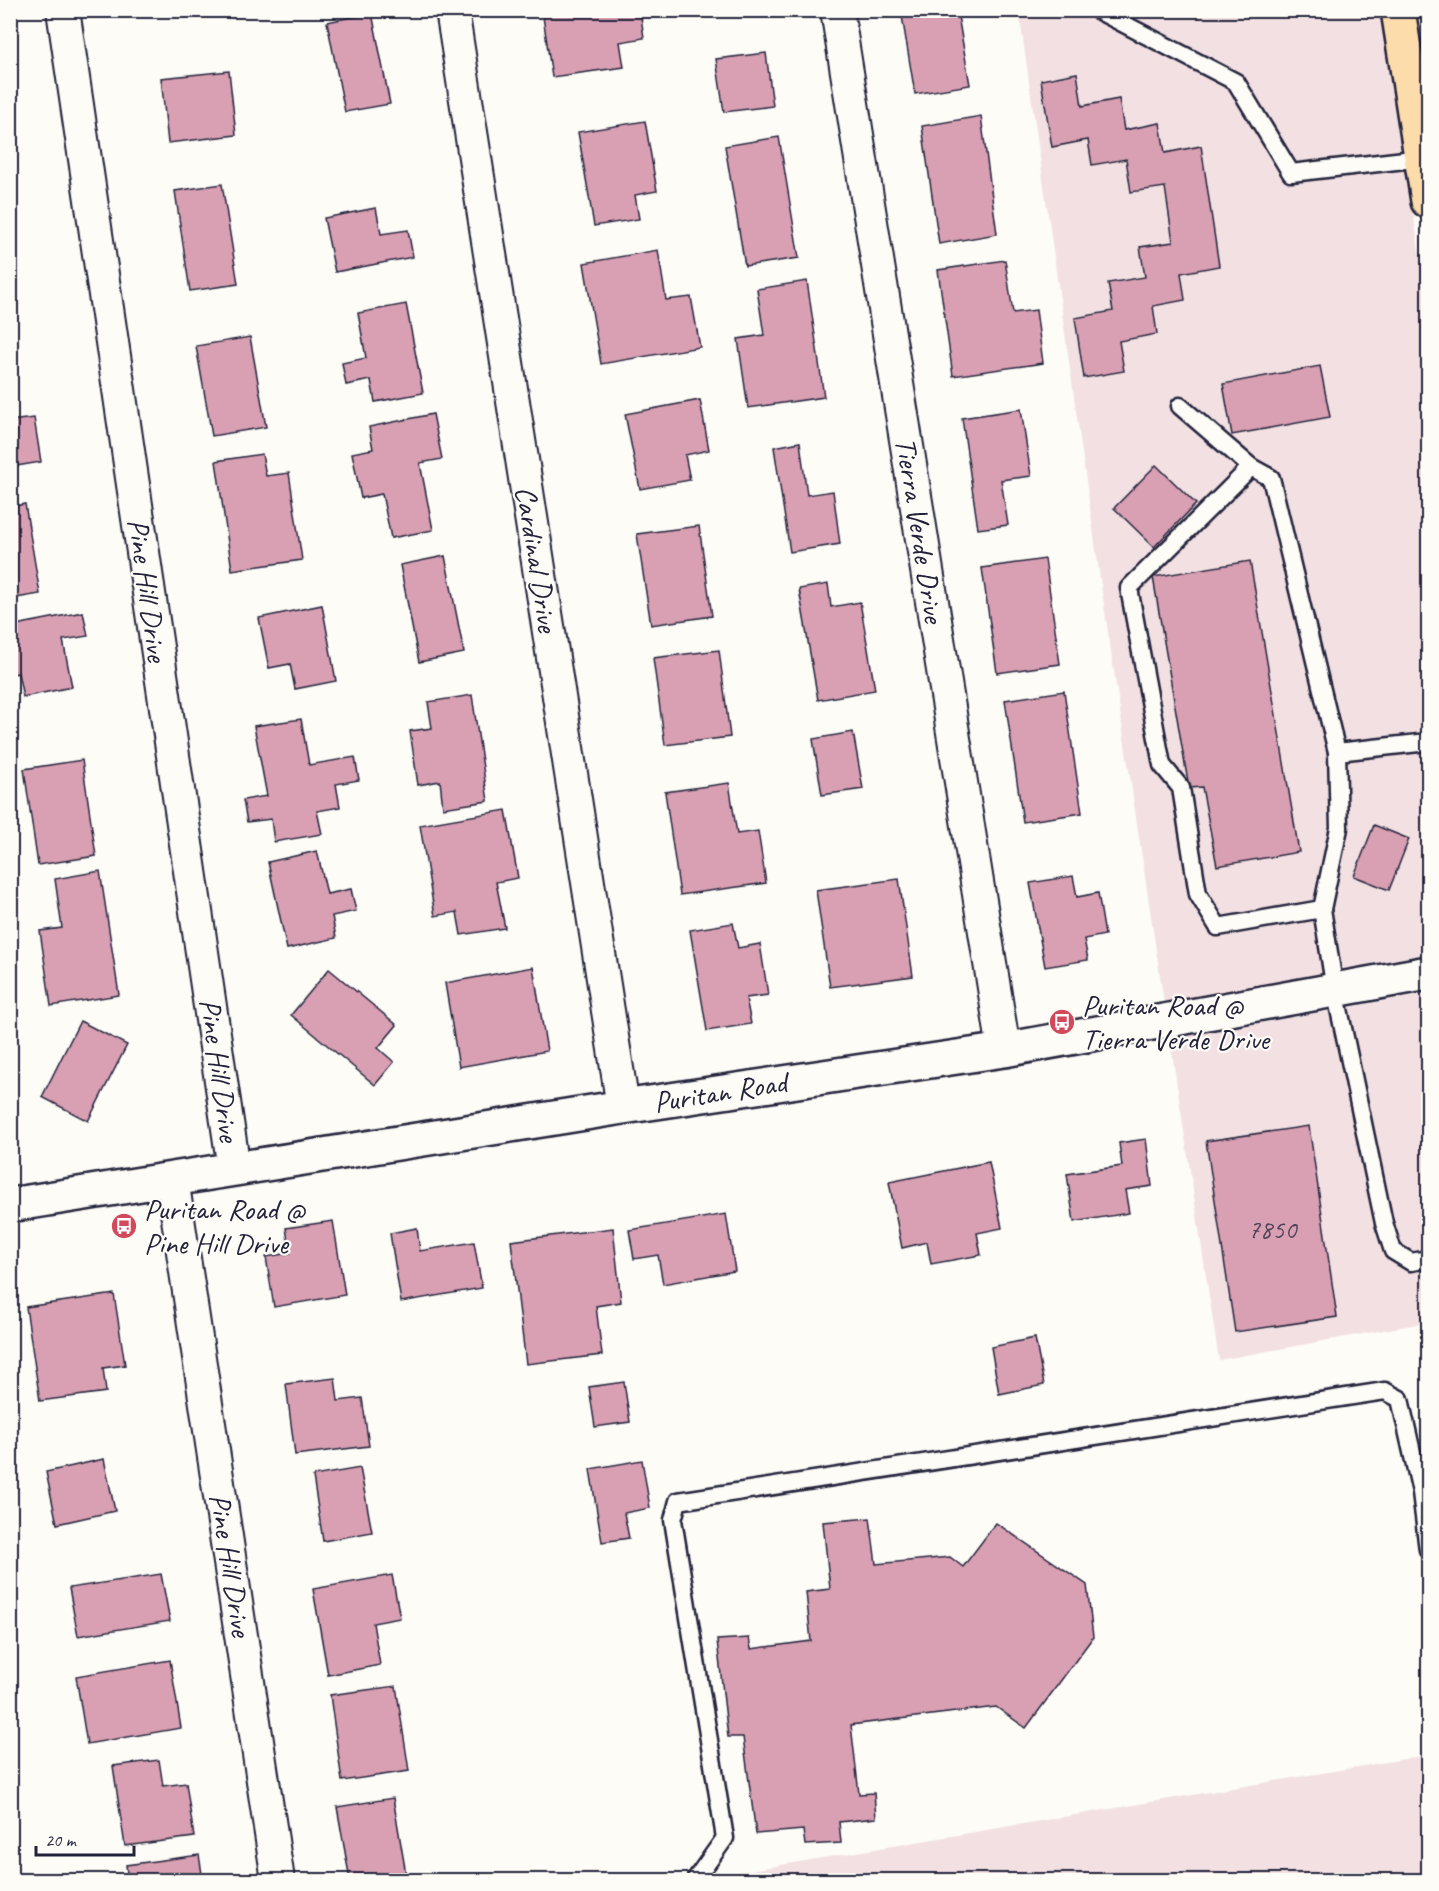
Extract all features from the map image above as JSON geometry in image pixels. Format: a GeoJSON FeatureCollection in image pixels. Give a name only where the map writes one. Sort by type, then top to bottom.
{"type":"FeatureCollection","features":[{"type":"Feature","properties":{"kind":"main road"},"geometry":{"type":"LineString","coordinates":[[1398,10],[1425,157],[1428,201]]}},
{"type":"Feature","properties":{"kind":"street","name":"Pine Hill Drive"},"geometry":{"type":"LineString","coordinates":[[63,10],[234,1169]]}},
{"type":"Feature","properties":{"kind":"street","name":"Cardinal Drive"},"geometry":{"type":"LineString","coordinates":[[452,10],[623,1107]]}},
{"type":"Feature","properties":{"kind":"street","name":"Tierra Verde Drive"},"geometry":{"type":"LineString","coordinates":[[837,10],[1004,1050]]}},
{"type":"Feature","properties":{"kind":"street","name":"Puritan Road"},"geometry":{"type":"LineString","coordinates":[[10,1205],[623,1107],[1004,1050],[1428,974]]}},
{"type":"Feature","properties":{"kind":"street","name":"Pine Hill Drive"},"geometry":{"type":"LineString","coordinates":[[172,1179],[278,1881]]}},
{"type":"Feature","properties":{"kind":"lane"},"geometry":{"type":"LineString","coordinates":[[1096,10],[1236,82],[1291,173],[1425,157]]}},
{"type":"Feature","properties":{"kind":"lane"},"geometry":{"type":"LineString","coordinates":[[1180,406],[1251,466],[1271,478],[1337,752],[1339,828],[1322,909],[1335,990],[1384,1223],[1393,1251],[1412,1262],[1428,1259]]}},
{"type":"Feature","properties":{"kind":"lane"},"geometry":{"type":"LineString","coordinates":[[1251,466],[1130,588],[1162,765],[1181,788],[1198,894],[1218,927],[1322,909]]}},
{"type":"Feature","properties":{"kind":"lane"},"geometry":{"type":"LineString","coordinates":[[1337,752],[1428,742]]}},
{"type":"Feature","properties":{"kind":"lane"},"geometry":{"type":"LineString","coordinates":[[694,1881],[725,1838],[673,1520],[678,1501],[1385,1391],[1400,1400],[1421,1492],[1428,1550]]}},
{"type":"Feature","properties":{"kind":"shaded area"},"geometry":{"type":"Polygon","coordinates":[[[1019,11],[1381,11],[1428,307],[1428,954],[1164,1002],[1102,592],[1019,11]]]}},
{"type":"Feature","properties":{"kind":"shaded area"},"geometry":{"type":"Polygon","coordinates":[[[1428,993],[1428,1322],[1219,1360],[1170,1039],[1428,993]]]}},
{"type":"Feature","properties":{"kind":"shaded area"},"geometry":{"type":"Polygon","coordinates":[[[1428,1755],[1428,1880],[693,1880],[1428,1755]]]}},
{"type":"Feature","properties":{"kind":"building"},"geometry":{"type":"Polygon","coordinates":[[[542,10],[640,10],[644,38],[620,42],[624,67],[552,77],[542,10]]]}},
{"type":"Feature","properties":{"kind":"building"},"geometry":{"type":"Polygon","coordinates":[[[901,10],[957,10],[970,85],[915,94],[901,10]]]}},
{"type":"Feature","properties":{"kind":"building"},"geometry":{"type":"Polygon","coordinates":[[[372,13],[390,104],[345,112],[327,22],[372,13]]]}},
{"type":"Feature","properties":{"kind":"building"},"geometry":{"type":"Polygon","coordinates":[[[766,53],[773,106],[724,112],[716,59],[766,53]]]}},
{"type":"Feature","properties":{"kind":"building"},"geometry":{"type":"Polygon","coordinates":[[[229,71],[236,135],[168,143],[161,78],[229,71]]]}},
{"type":"Feature","properties":{"kind":"building"},"geometry":{"type":"Polygon","coordinates":[[[1077,73],[1082,106],[1119,99],[1124,130],[1160,123],[1165,153],[1201,146],[1219,266],[1181,273],[1185,300],[1153,306],[1157,334],[1119,341],[1124,371],[1084,378],[1075,318],[1113,311],[1108,283],[1145,277],[1140,247],[1173,242],[1165,187],[1131,192],[1126,159],[1092,165],[1088,140],[1052,147],[1041,80],[1077,73]]]}},
{"type":"Feature","properties":{"kind":"building"},"geometry":{"type":"Polygon","coordinates":[[[981,116],[997,234],[939,244],[922,126],[981,116]]]}},
{"type":"Feature","properties":{"kind":"building"},"geometry":{"type":"Polygon","coordinates":[[[645,121],[657,191],[635,195],[639,219],[594,226],[578,132],[645,121]]]}},
{"type":"Feature","properties":{"kind":"building"},"geometry":{"type":"Polygon","coordinates":[[[779,137],[799,258],[745,266],[725,146],[779,137]]]}},
{"type":"Feature","properties":{"kind":"building"},"geometry":{"type":"Polygon","coordinates":[[[222,184],[238,284],[190,291],[175,191],[222,184]]]}},
{"type":"Feature","properties":{"kind":"building"},"geometry":{"type":"Polygon","coordinates":[[[376,208],[381,234],[408,230],[413,257],[335,272],[324,218],[376,208]]]}},
{"type":"Feature","properties":{"kind":"building"},"geometry":{"type":"Polygon","coordinates":[[[658,250],[666,300],[691,297],[700,347],[601,364],[584,263],[658,250]]]}},
{"type":"Feature","properties":{"kind":"building"},"geometry":{"type":"Polygon","coordinates":[[[1005,260],[1013,313],[1036,310],[1043,363],[953,376],[938,270],[1005,260]]]}},
{"type":"Feature","properties":{"kind":"building"},"geometry":{"type":"Polygon","coordinates":[[[807,281],[824,397],[748,408],[738,339],[764,335],[757,289],[807,281]]]}},
{"type":"Feature","properties":{"kind":"building"},"geometry":{"type":"Polygon","coordinates":[[[406,304],[423,393],[375,402],[371,380],[346,385],[342,363],[366,358],[358,313],[406,304]]]}},
{"type":"Feature","properties":{"kind":"building"},"geometry":{"type":"Polygon","coordinates":[[[250,337],[266,427],[212,436],[196,346],[250,337]]]}},
{"type":"Feature","properties":{"kind":"building"},"geometry":{"type":"Polygon","coordinates":[[[1320,366],[1330,417],[1232,435],[1223,384],[1320,366]]]}},
{"type":"Feature","properties":{"kind":"building"},"geometry":{"type":"Polygon","coordinates":[[[700,400],[709,450],[685,455],[690,480],[640,489],[625,414],[700,400]]]}},
{"type":"Feature","properties":{"kind":"building"},"geometry":{"type":"Polygon","coordinates":[[[1021,409],[1031,476],[1001,480],[1008,525],[978,529],[962,418],[1021,409]]]}},
{"type":"Feature","properties":{"kind":"building"},"geometry":{"type":"Polygon","coordinates":[[[433,414],[442,459],[420,463],[433,530],[391,538],[382,494],[361,498],[352,453],[373,449],[369,427],[433,414]]]}},
{"type":"Feature","properties":{"kind":"building"},"geometry":{"type":"Polygon","coordinates":[[[34,418],[41,462],[10,467],[10,421],[34,418]]]}},
{"type":"Feature","properties":{"kind":"building"},"geometry":{"type":"Polygon","coordinates":[[[800,442],[807,495],[833,491],[840,544],[790,552],[774,447],[800,442]]]}},
{"type":"Feature","properties":{"kind":"building"},"geometry":{"type":"Polygon","coordinates":[[[262,454],[266,476],[289,473],[302,560],[232,570],[216,461],[262,454]]]}},
{"type":"Feature","properties":{"kind":"building"},"geometry":{"type":"Polygon","coordinates":[[[1156,465],[1196,504],[1154,547],[1114,508],[1156,465]]]}},
{"type":"Feature","properties":{"kind":"building"},"geometry":{"type":"Polygon","coordinates":[[[25,504],[40,594],[10,599],[10,507],[25,504]]]}},
{"type":"Feature","properties":{"kind":"building"},"geometry":{"type":"Polygon","coordinates":[[[699,526],[712,616],[651,625],[637,534],[699,526]]]}},
{"type":"Feature","properties":{"kind":"building"},"geometry":{"type":"Polygon","coordinates":[[[445,556],[464,653],[419,662],[400,565],[445,556]]]}},
{"type":"Feature","properties":{"kind":"building"},"geometry":{"type":"Polygon","coordinates":[[[1045,559],[1060,664],[997,673],[982,568],[1045,559]]]}},
{"type":"Feature","properties":{"kind":"building"},"geometry":{"type":"Polygon","coordinates":[[[1250,561],[1299,852],[1217,866],[1202,787],[1189,788],[1153,577],[1250,561]]]}},
{"type":"Feature","properties":{"kind":"building"},"geometry":{"type":"Polygon","coordinates":[[[828,584],[831,607],[860,602],[875,690],[818,700],[799,589],[828,584]]]}},
{"type":"Feature","properties":{"kind":"building"},"geometry":{"type":"Polygon","coordinates":[[[322,605],[336,681],[295,689],[290,664],[269,668],[259,618],[322,605]]]}},
{"type":"Feature","properties":{"kind":"building"},"geometry":{"type":"Polygon","coordinates":[[[83,612],[88,636],[63,640],[72,687],[23,697],[18,673],[10,675],[10,626],[83,612]]]}},
{"type":"Feature","properties":{"kind":"building"},"geometry":{"type":"Polygon","coordinates":[[[719,650],[730,737],[665,745],[653,658],[719,650]]]}},
{"type":"Feature","properties":{"kind":"building"},"geometry":{"type":"Polygon","coordinates":[[[1064,691],[1082,813],[1023,822],[1005,700],[1064,691]]]}},
{"type":"Feature","properties":{"kind":"building"},"geometry":{"type":"Polygon","coordinates":[[[472,695],[488,801],[443,808],[440,781],[418,785],[410,731],[432,728],[428,702],[472,695]]]}},
{"type":"Feature","properties":{"kind":"building"},"geometry":{"type":"Polygon","coordinates":[[[301,719],[309,765],[355,757],[359,780],[336,784],[340,807],[317,811],[322,834],[274,842],[271,819],[247,822],[243,800],[267,796],[254,726],[301,719]]]}},
{"type":"Feature","properties":{"kind":"building"},"geometry":{"type":"Polygon","coordinates":[[[853,732],[863,789],[822,795],[813,739],[853,732]]]}},
{"type":"Feature","properties":{"kind":"building"},"geometry":{"type":"Polygon","coordinates":[[[82,760],[96,856],[38,865],[24,769],[82,760]]]}},
{"type":"Feature","properties":{"kind":"building"},"geometry":{"type":"Polygon","coordinates":[[[729,783],[737,834],[758,831],[766,883],[680,895],[665,792],[729,783]]]}},
{"type":"Feature","properties":{"kind":"building"},"geometry":{"type":"Polygon","coordinates":[[[506,810],[518,878],[496,882],[505,928],[461,935],[457,912],[435,916],[420,825],[506,810]]]}},
{"type":"Feature","properties":{"kind":"building"},"geometry":{"type":"Polygon","coordinates":[[[1374,825],[1409,839],[1389,890],[1354,876],[1374,825]]]}},
{"type":"Feature","properties":{"kind":"building"},"geometry":{"type":"Polygon","coordinates":[[[317,851],[327,894],[351,889],[356,911],[332,916],[336,938],[287,949],[268,862],[317,851]]]}},
{"type":"Feature","properties":{"kind":"building"},"geometry":{"type":"Polygon","coordinates":[[[100,871],[119,995],[51,1006],[40,931],[62,928],[55,879],[100,871]]]}},
{"type":"Feature","properties":{"kind":"building"},"geometry":{"type":"Polygon","coordinates":[[[1073,876],[1077,897],[1098,893],[1105,935],[1084,939],[1088,960],[1045,967],[1030,883],[1073,876]]]}},
{"type":"Feature","properties":{"kind":"building"},"geometry":{"type":"Polygon","coordinates":[[[899,879],[913,976],[830,987],[816,890],[899,879]]]}},
{"type":"Feature","properties":{"kind":"building"},"geometry":{"type":"Polygon","coordinates":[[[733,923],[738,948],[760,944],[768,995],[746,998],[751,1024],[707,1031],[690,930],[733,923]]]}},
{"type":"Feature","properties":{"kind":"building"},"geometry":{"type":"Polygon","coordinates":[[[533,967],[547,1051],[459,1067],[445,983],[533,967]]]}},
{"type":"Feature","properties":{"kind":"building"},"geometry":{"type":"Polygon","coordinates":[[[329,969],[397,1025],[378,1048],[394,1062],[375,1085],[291,1015],[329,969]]]}},
{"type":"Feature","properties":{"kind":"building"},"geometry":{"type":"Polygon","coordinates":[[[80,1021],[127,1045],[88,1121],[42,1097],[80,1021]]]}},
{"type":"Feature","properties":{"kind":"building"},"geometry":{"type":"Polygon","coordinates":[[[1309,1126],[1337,1317],[1235,1332],[1206,1141],[1309,1126]]]}},
{"type":"Feature","properties":{"kind":"building"},"geometry":{"type":"Polygon","coordinates":[[[1146,1139],[1152,1186],[1125,1190],[1129,1213],[1074,1222],[1067,1174],[1122,1166],[1119,1143],[1146,1139]]]}},
{"type":"Feature","properties":{"kind":"building"},"geometry":{"type":"Polygon","coordinates":[[[989,1162],[1002,1228],[977,1233],[981,1255],[931,1264],[927,1242],[902,1248],[889,1182],[989,1162]]]}},
{"type":"Feature","properties":{"kind":"building"},"geometry":{"type":"Polygon","coordinates":[[[726,1214],[735,1271],[663,1284],[658,1255],[634,1259],[629,1230],[726,1214]]]}},
{"type":"Feature","properties":{"kind":"building"},"geometry":{"type":"Polygon","coordinates":[[[333,1221],[345,1295],[274,1307],[266,1257],[290,1253],[286,1228],[333,1221]]]}},
{"type":"Feature","properties":{"kind":"building"},"geometry":{"type":"Polygon","coordinates":[[[417,1228],[420,1251],[474,1242],[482,1288],[401,1302],[390,1233],[417,1228]]]}},
{"type":"Feature","properties":{"kind":"building"},"geometry":{"type":"Polygon","coordinates":[[[613,1228],[621,1302],[596,1306],[602,1355],[526,1364],[511,1241],[613,1228]]]}},
{"type":"Feature","properties":{"kind":"building"},"geometry":{"type":"Polygon","coordinates":[[[114,1294],[125,1365],[103,1368],[106,1392],[40,1401],[26,1307],[114,1294]]]}},
{"type":"Feature","properties":{"kind":"building"},"geometry":{"type":"Polygon","coordinates":[[[1035,1338],[1044,1385],[999,1394],[991,1347],[1035,1338]]]}},
{"type":"Feature","properties":{"kind":"building"},"geometry":{"type":"Polygon","coordinates":[[[335,1378],[338,1401],[362,1398],[369,1446],[295,1455],[286,1384],[335,1378]]]}},
{"type":"Feature","properties":{"kind":"building"},"geometry":{"type":"Polygon","coordinates":[[[624,1382],[630,1422],[595,1427],[589,1387],[624,1382]]]}},
{"type":"Feature","properties":{"kind":"building"},"geometry":{"type":"Polygon","coordinates":[[[104,1459],[115,1511],[57,1524],[46,1472],[104,1459]]]}},
{"type":"Feature","properties":{"kind":"building"},"geometry":{"type":"Polygon","coordinates":[[[642,1460],[650,1508],[624,1513],[629,1538],[602,1542],[590,1469],[642,1460]]]}},
{"type":"Feature","properties":{"kind":"building"},"geometry":{"type":"Polygon","coordinates":[[[360,1468],[372,1532],[323,1541],[313,1476],[360,1468]]]}},
{"type":"Feature","properties":{"kind":"building"},"geometry":{"type":"Polygon","coordinates":[[[870,1518],[876,1564],[950,1557],[963,1567],[996,1523],[1087,1585],[1093,1637],[1026,1728],[996,1707],[851,1725],[859,1794],[874,1793],[876,1818],[839,1822],[841,1843],[805,1845],[803,1830],[756,1834],[743,1737],[728,1737],[717,1640],[749,1638],[751,1649],[811,1641],[806,1592],[830,1589],[823,1522],[870,1518]]]}},
{"type":"Feature","properties":{"kind":"building"},"geometry":{"type":"Polygon","coordinates":[[[161,1574],[170,1621],[78,1636],[69,1588],[161,1574]]]}},
{"type":"Feature","properties":{"kind":"building"},"geometry":{"type":"Polygon","coordinates":[[[392,1575],[400,1618],[373,1623],[380,1665],[328,1675],[313,1589],[392,1575]]]}},
{"type":"Feature","properties":{"kind":"building"},"geometry":{"type":"Polygon","coordinates":[[[170,1660],[181,1728],[87,1744],[76,1676],[170,1660]]]}},
{"type":"Feature","properties":{"kind":"building"},"geometry":{"type":"Polygon","coordinates":[[[396,1686],[409,1771],[342,1781],[330,1695],[396,1686]]]}},
{"type":"Feature","properties":{"kind":"building"},"geometry":{"type":"Polygon","coordinates":[[[159,1760],[163,1786],[186,1783],[194,1837],[125,1846],[113,1766],[159,1760]]]}},
{"type":"Feature","properties":{"kind":"building"},"geometry":{"type":"Polygon","coordinates":[[[393,1798],[407,1880],[350,1880],[337,1807],[393,1798]]]}},
{"type":"Feature","properties":{"kind":"building"},"geometry":{"type":"Polygon","coordinates":[[[199,1855],[203,1880],[128,1880],[126,1865],[199,1855]]]}},
{"type":"Feature","properties":{"kind":"place","name":"Puritan Road @ Tierra Verde Drive"},"geometry":{"type":"Point","coordinates":[1062,1022]}},
{"type":"Feature","properties":{"kind":"place","name":"Puritan Road @ Pine Hill Drive"},"geometry":{"type":"Point","coordinates":[124,1226]}}]}
